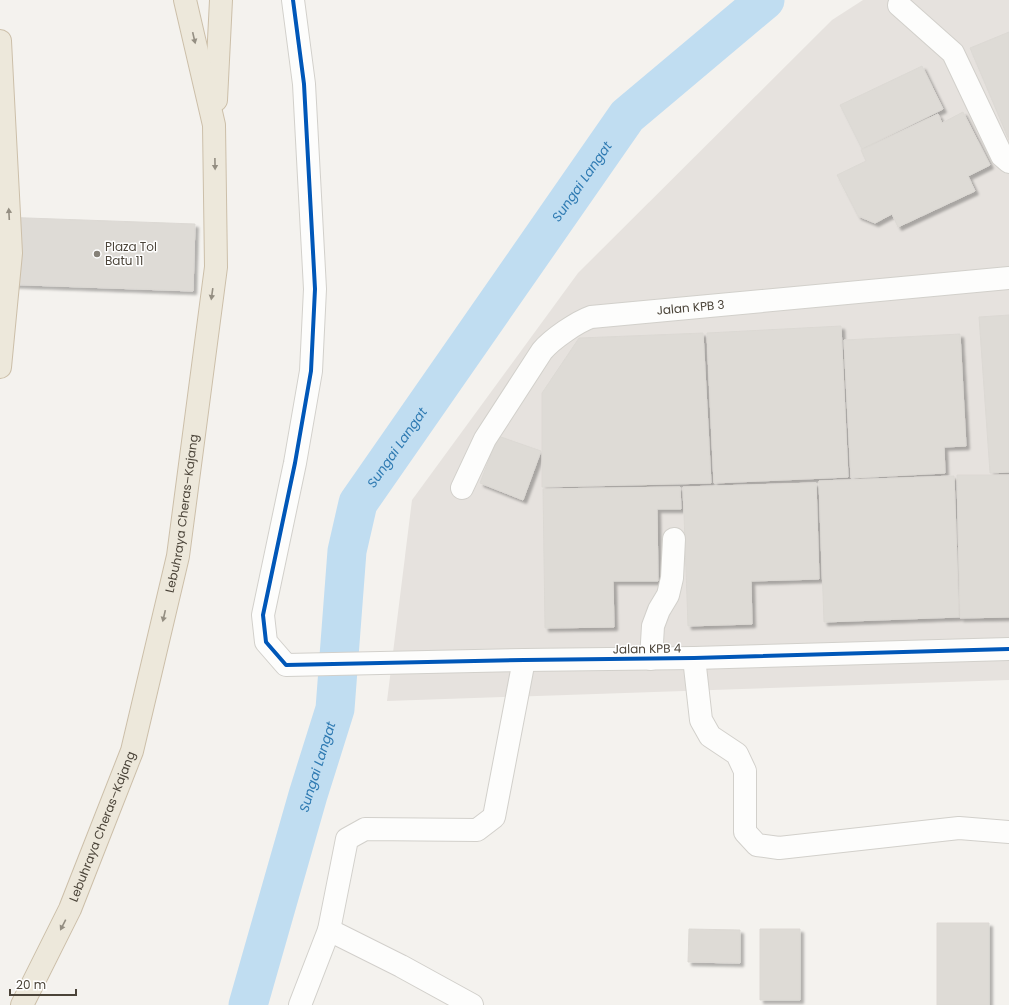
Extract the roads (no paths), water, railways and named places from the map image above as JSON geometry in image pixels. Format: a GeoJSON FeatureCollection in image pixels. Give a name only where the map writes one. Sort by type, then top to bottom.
{"type":"FeatureCollection","features":[{"type":"Feature","properties":{"kind":"highway","name":"Lebuhraya Cheras–Kajang"},"geometry":{"type":"LineString","coordinates":[[22,1005],[70,909],[132,751],[178,556],[216,267],[214,125],[185,0]]}},
{"type":"Feature","properties":{"kind":"highway"},"geometry":{"type":"LineString","coordinates":[[214,125],[221,0]]}},
{"type":"Feature","properties":{"kind":"highway"},"geometry":{"type":"LineString","coordinates":[[0,41],[11,253],[0,367]]}},
{"type":"Feature","properties":{"kind":"street","name":"Jalan KPB 4"},"geometry":{"type":"LineString","coordinates":[[293,0],[304,84],[315,289],[311,371],[295,464],[263,615],[266,642],[286,665],[515,660],[651,659],[1009,649]]}},
{"type":"Feature","properties":{"kind":"street"},"geometry":{"type":"LineString","coordinates":[[899,5],[953,53],[1002,156],[1009,162]]}},
{"type":"Feature","properties":{"kind":"street","name":"Jalan KPB 3"},"geometry":{"type":"LineString","coordinates":[[462,488],[485,439],[542,351],[548,344],[583,320],[591,317],[1009,278]]}},
{"type":"Feature","properties":{"kind":"street"},"geometry":{"type":"LineString","coordinates":[[651,659],[653,626],[659,610],[668,595],[672,578],[674,539]]}},
{"type":"Feature","properties":{"kind":"street"},"geometry":{"type":"LineString","coordinates":[[694,658],[701,720],[710,736],[737,754],[745,771],[745,832],[757,845],[779,848],[959,828],[1009,832]]}},
{"type":"Feature","properties":{"kind":"street"},"geometry":{"type":"LineString","coordinates":[[300,1005],[329,930],[347,839],[365,829],[477,830],[494,817],[515,660]]}},
{"type":"Feature","properties":{"kind":"street"},"geometry":{"type":"LineString","coordinates":[[329,930],[401,966],[472,1005]]}},
{"type":"Feature","properties":{"kind":"waterway","name":"Sungai Langat"},"geometry":{"type":"LineString","coordinates":[[248,1005],[308,795],[335,709],[347,551],[358,503],[627,116],[765,0]]}},
{"type":"Feature","properties":{"kind":"place","name":"Plaza Tol Batu 11"},"geometry":{"type":"Point","coordinates":[97,254]}}]}
